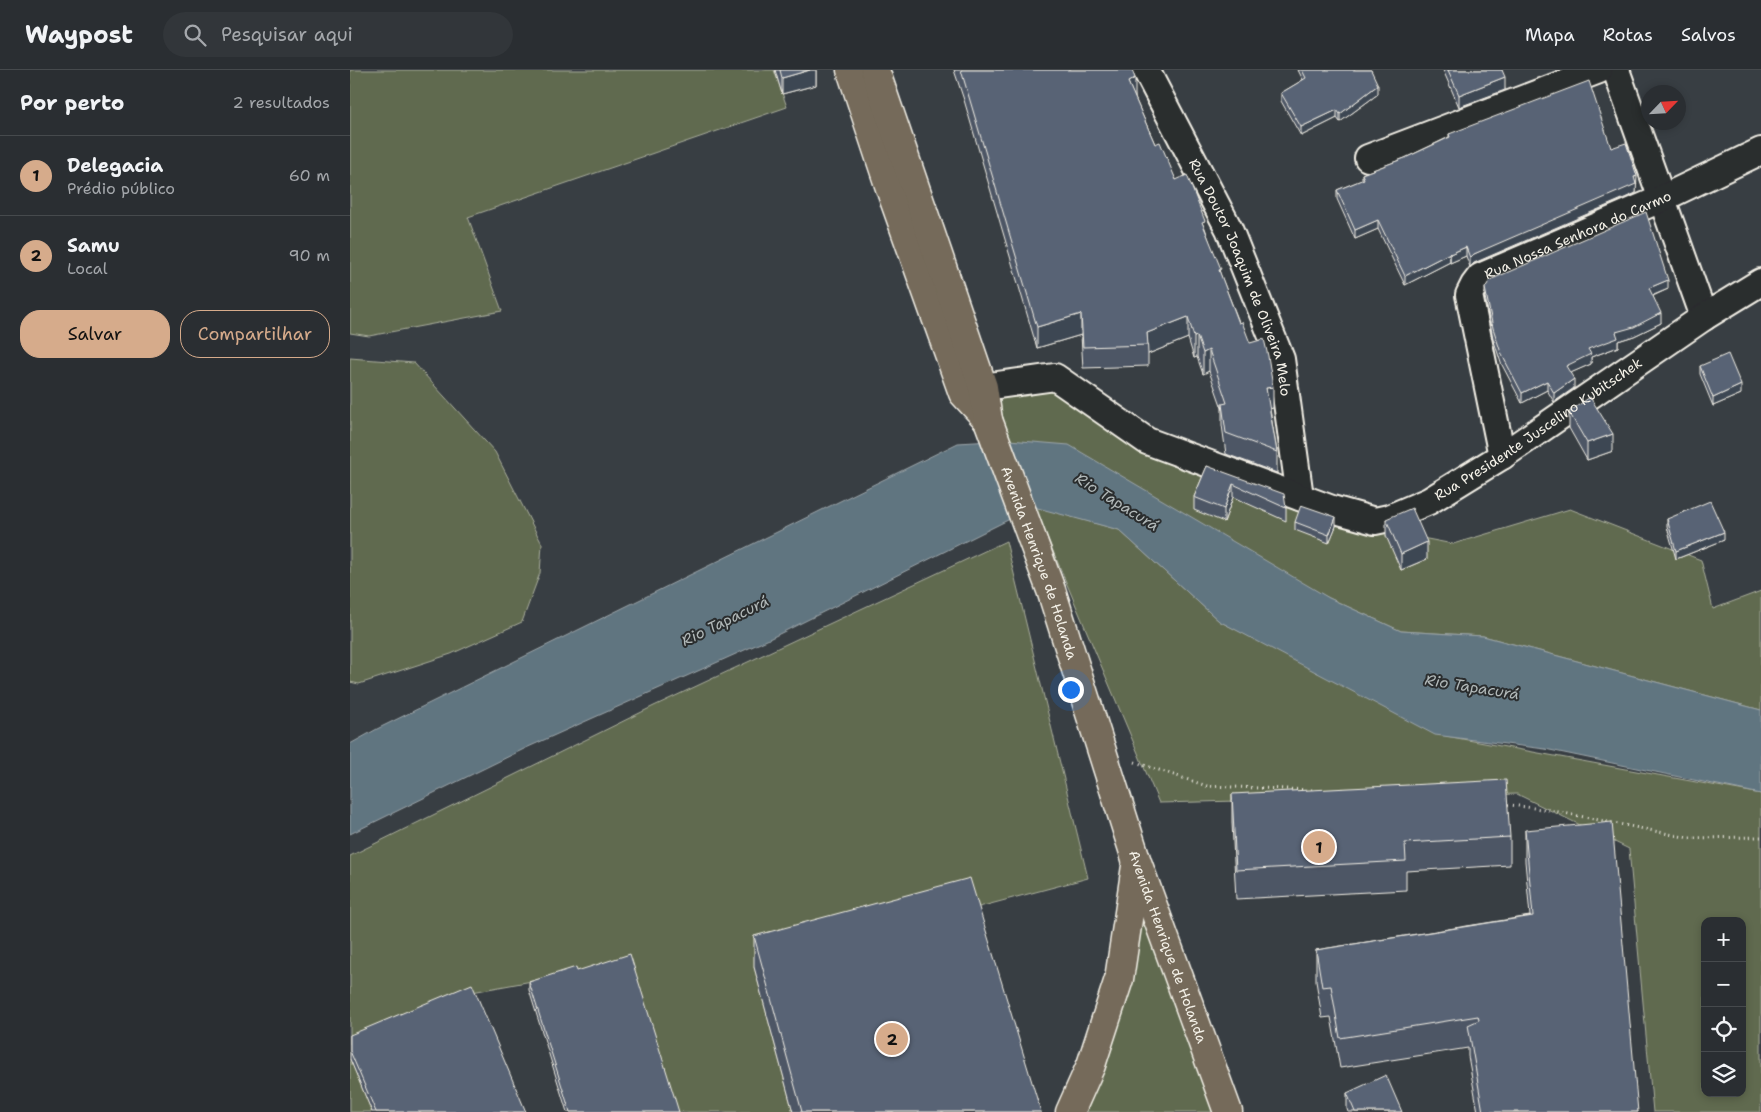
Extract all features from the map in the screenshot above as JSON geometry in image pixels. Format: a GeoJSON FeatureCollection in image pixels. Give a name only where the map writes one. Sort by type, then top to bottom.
{"type":"FeatureCollection","features":[{"type":"Feature","properties":{"kind":"main road"},"geometry":{"type":"LineString","coordinates":[[851,70],[890,188],[963,393],[988,420]]}},
{"type":"Feature","properties":{"kind":"main road","name":"Avenida Henrique de Holanda"},"geometry":{"type":"LineString","coordinates":[[875,70],[983,387],[988,420],[1051,590],[1137,862],[1228,1112]]}},
{"type":"Feature","properties":{"kind":"main road"},"geometry":{"type":"LineString","coordinates":[[1070,1112],[1091,1065],[1119,979],[1137,862]]}},
{"type":"Feature","properties":{"kind":"street","name":"Rua Doutor Joaquim de Oliveira Melo"},"geometry":{"type":"LineString","coordinates":[[1146,70],[1229,229],[1281,360],[1300,497]]}},
{"type":"Feature","properties":{"kind":"street"},"geometry":{"type":"LineString","coordinates":[[1368,158],[1599,70]]}},
{"type":"Feature","properties":{"kind":"street"},"geometry":{"type":"LineString","coordinates":[[1616,70],[1704,316]]}},
{"type":"Feature","properties":{"kind":"street","name":"Rua Nossa Senhora do Carmo"},"geometry":{"type":"LineString","coordinates":[[1502,456],[1469,295],[1474,284],[1480,278],[1663,198],[1761,151]]}},
{"type":"Feature","properties":{"kind":"street","name":"Rua Presidente Juscelino Kubitschek"},"geometry":{"type":"LineString","coordinates":[[983,387],[1055,377],[1147,441],[1300,497],[1375,521],[1389,518],[1429,501],[1502,456],[1704,316],[1761,282]]}},
{"type":"Feature","properties":{"kind":"path"},"geometry":{"type":"LineString","coordinates":[[1102,750],[1207,786],[1315,790]]}},
{"type":"Feature","properties":{"kind":"path"},"geometry":{"type":"LineString","coordinates":[[1500,803],[1549,810],[1689,838],[1761,837]]}},
{"type":"Feature","properties":{"kind":"green space"},"geometry":{"type":"Polygon","coordinates":[[[350,70],[774,70],[787,107],[468,217],[502,311],[369,336],[350,333],[350,70]]]}},
{"type":"Feature","properties":{"kind":"green space"},"geometry":{"type":"Polygon","coordinates":[[[350,358],[414,363],[495,452],[542,544],[540,573],[522,622],[451,654],[359,684],[350,682],[350,358]]]}},
{"type":"Feature","properties":{"kind":"green space"},"geometry":{"type":"Polygon","coordinates":[[[1053,383],[1146,447],[1371,528],[1453,544],[1570,509],[1701,560],[1713,609],[1761,591],[1761,710],[1483,636],[1401,631],[1329,598],[1009,440],[992,393],[1053,383]]]}},
{"type":"Feature","properties":{"kind":"green space"},"geometry":{"type":"Polygon","coordinates":[[[1034,506],[1119,530],[1219,621],[1446,736],[1761,794],[1761,1112],[1653,1112],[1629,849],[1517,794],[1159,803],[1034,506]]]}},
{"type":"Feature","properties":{"kind":"green space"},"geometry":{"type":"Polygon","coordinates":[[[1006,541],[1088,878],[754,967],[793,1112],[676,1112],[630,963],[472,992],[350,1044],[350,856],[654,706],[1006,541]]]}},
{"type":"Feature","properties":{"kind":"green space"},"geometry":{"type":"Polygon","coordinates":[[[1144,903],[1220,1112],[1083,1112],[1126,1006],[1144,903]]]}},
{"type":"Feature","properties":{"kind":"green space"},"geometry":{"type":"Polygon","coordinates":[[[350,1059],[372,1112],[350,1112],[350,1059]]]}},
{"type":"Feature","properties":{"kind":"water","name":"Rio Tapacurá"},"geometry":{"type":"Polygon","coordinates":[[[1009,440],[1069,445],[1329,598],[1401,631],[1483,636],[1761,710],[1761,794],[1545,749],[1435,735],[1219,621],[1119,530],[1034,507],[767,640],[526,748],[350,834],[350,744],[958,443],[1009,440]]]}},
{"type":"Feature","properties":{"kind":"building"},"geometry":{"type":"Polygon","coordinates":[[[780,70],[810,70],[782,78],[780,70]]]}},
{"type":"Feature","properties":{"kind":"building"},"geometry":{"type":"Polygon","coordinates":[[[961,70],[1132,70],[1135,78],[1128,82],[1155,144],[1160,142],[1176,180],[1187,175],[1205,221],[1202,222],[1221,269],[1219,270],[1239,323],[1242,322],[1250,343],[1264,339],[1273,387],[1266,388],[1277,452],[1226,433],[1222,404],[1227,403],[1209,350],[1203,353],[1197,336],[1194,337],[1188,317],[1147,333],[1148,345],[1083,347],[1081,314],[1037,327],[961,70]]]}},
{"type":"Feature","properties":{"kind":"building"},"geometry":{"type":"Polygon","coordinates":[[[1302,70],[1371,70],[1378,85],[1340,114],[1337,110],[1301,127],[1281,93],[1306,78],[1302,70]]]}},
{"type":"Feature","properties":{"kind":"building"},"geometry":{"type":"Polygon","coordinates":[[[1448,70],[1502,70],[1505,77],[1459,95],[1448,70]]]}},
{"type":"Feature","properties":{"kind":"building"},"geometry":{"type":"Polygon","coordinates":[[[1589,81],[1611,148],[1626,143],[1637,176],[1634,177],[1636,184],[1474,254],[1470,258],[1466,247],[1405,276],[1378,220],[1355,230],[1337,190],[1364,179],[1362,174],[1405,158],[1450,137],[1449,134],[1589,81]]]}},
{"type":"Feature","properties":{"kind":"building"},"geometry":{"type":"Polygon","coordinates":[[[1646,212],[1668,280],[1649,288],[1661,313],[1634,327],[1616,332],[1618,338],[1588,349],[1591,354],[1566,366],[1574,379],[1554,393],[1547,381],[1522,393],[1501,353],[1493,328],[1485,288],[1490,280],[1646,212]]]}},
{"type":"Feature","properties":{"kind":"building"},"geometry":{"type":"Polygon","coordinates":[[[1728,354],[1741,385],[1713,398],[1700,366],[1728,354]]]}},
{"type":"Feature","properties":{"kind":"building"},"geometry":{"type":"Polygon","coordinates":[[[1590,397],[1613,434],[1587,443],[1569,412],[1590,397]]]}},
{"type":"Feature","properties":{"kind":"building"},"geometry":{"type":"Polygon","coordinates":[[[1207,466],[1284,494],[1286,508],[1233,484],[1224,509],[1194,497],[1207,466]]]}},
{"type":"Feature","properties":{"kind":"building"},"geometry":{"type":"Polygon","coordinates":[[[1710,501],[1724,532],[1676,551],[1667,519],[1710,501]]]}},
{"type":"Feature","properties":{"kind":"building"},"geometry":{"type":"Polygon","coordinates":[[[1301,505],[1336,517],[1329,535],[1295,522],[1301,505]]]}},
{"type":"Feature","properties":{"kind":"building"},"geometry":{"type":"Polygon","coordinates":[[[1412,508],[1427,542],[1401,554],[1386,519],[1412,508]]]}},
{"type":"Feature","properties":{"kind":"building"},"geometry":{"type":"Polygon","coordinates":[[[1506,780],[1510,837],[1405,843],[1406,861],[1236,870],[1232,794],[1506,780]]]}},
{"type":"Feature","properties":{"kind":"building"},"geometry":{"type":"Polygon","coordinates":[[[1612,822],[1638,1112],[1483,1112],[1468,1025],[1479,1020],[1478,1016],[1340,1038],[1331,986],[1322,987],[1316,950],[1533,916],[1525,830],[1612,822]]]}},
{"type":"Feature","properties":{"kind":"building"},"geometry":{"type":"Polygon","coordinates":[[[970,878],[1041,1112],[802,1112],[754,936],[970,878]]]}},
{"type":"Feature","properties":{"kind":"building"},"geometry":{"type":"Polygon","coordinates":[[[630,954],[679,1112],[570,1112],[529,982],[576,967],[577,971],[630,954]]]}},
{"type":"Feature","properties":{"kind":"building"},"geometry":{"type":"Polygon","coordinates":[[[472,984],[526,1112],[376,1112],[350,1051],[350,1035],[472,984]]]}},
{"type":"Feature","properties":{"kind":"building"},"geometry":{"type":"Polygon","coordinates":[[[1386,1075],[1402,1112],[1355,1112],[1347,1093],[1386,1075]]]}},
{"type":"Feature","properties":{"kind":"place","name":"Delegacia"},"geometry":{"type":"Point","coordinates":[1319,847]}},
{"type":"Feature","properties":{"kind":"place","name":"Samu"},"geometry":{"type":"Point","coordinates":[892,1039]}}]}
